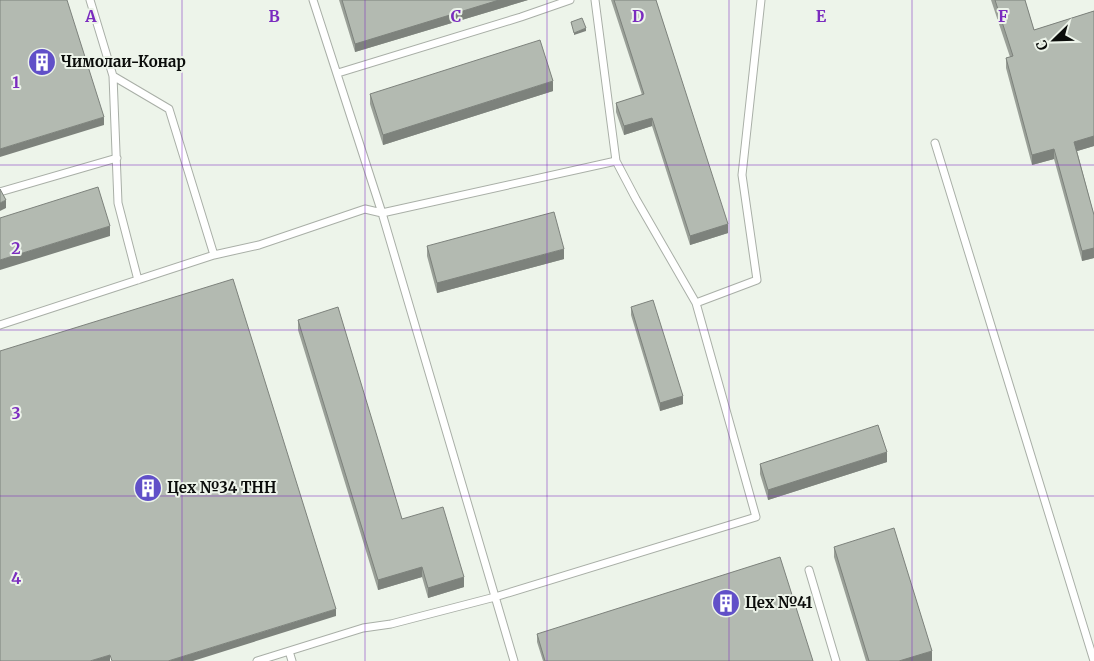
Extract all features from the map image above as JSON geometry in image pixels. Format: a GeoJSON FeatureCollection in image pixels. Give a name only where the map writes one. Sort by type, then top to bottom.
{"type":"FeatureCollection","features":[{"type":"Feature","properties":{"kind":"lane"},"geometry":{"type":"LineString","coordinates":[[90,0],[113,76],[118,203],[138,280]]}},
{"type":"Feature","properties":{"kind":"lane"},"geometry":{"type":"LineString","coordinates":[[313,0],[382,214],[514,661]]}},
{"type":"Feature","properties":{"kind":"lane"},"geometry":{"type":"LineString","coordinates":[[338,73],[521,17],[570,0]]}},
{"type":"Feature","properties":{"kind":"lane"},"geometry":{"type":"LineString","coordinates":[[257,661],[364,628],[391,624],[495,597],[756,517],[696,303],[616,161],[594,0]]}},
{"type":"Feature","properties":{"kind":"lane"},"geometry":{"type":"LineString","coordinates":[[696,303],[757,280],[742,175],[760,0]]}},
{"type":"Feature","properties":{"kind":"lane"},"geometry":{"type":"LineString","coordinates":[[113,76],[169,109],[214,255]]}},
{"type":"Feature","properties":{"kind":"lane"},"geometry":{"type":"LineString","coordinates":[[935,143],[1094,661]]}},
{"type":"Feature","properties":{"kind":"lane"},"geometry":{"type":"LineString","coordinates":[[0,192],[117,158]]}},
{"type":"Feature","properties":{"kind":"lane"},"geometry":{"type":"LineString","coordinates":[[0,325],[214,255],[259,245],[365,209],[382,214],[616,161]]}},
{"type":"Feature","properties":{"kind":"lane"},"geometry":{"type":"LineString","coordinates":[[809,570],[836,661]]}},
{"type":"Feature","properties":{"kind":"lane"},"geometry":{"type":"LineString","coordinates":[[289,651],[292,661]]}},
{"type":"Feature","properties":{"kind":"building","name":"Чимолаи-Конар"},"geometry":{"type":"Polygon","coordinates":[[[0,0],[67,0],[104,117],[0,149],[0,0]]]}},
{"type":"Feature","properties":{"kind":"building"},"geometry":{"type":"Polygon","coordinates":[[[342,0],[499,0],[355,44],[342,0]]]}},
{"type":"Feature","properties":{"kind":"building"},"geometry":{"type":"Polygon","coordinates":[[[614,0],[656,0],[728,224],[690,236],[652,118],[624,126],[616,103],[644,94],[614,0]]]}},
{"type":"Feature","properties":{"kind":"building"},"geometry":{"type":"Polygon","coordinates":[[[995,0],[1025,0],[1034,30],[1094,11],[1094,136],[1074,142],[1094,215],[1094,248],[1082,251],[1054,149],[1032,155],[1006,58],[1013,56],[995,0]]]}},
{"type":"Feature","properties":{"kind":"building"},"geometry":{"type":"Polygon","coordinates":[[[582,18],[586,28],[574,33],[571,22],[582,18]]]}},
{"type":"Feature","properties":{"kind":"building"},"geometry":{"type":"Polygon","coordinates":[[[540,40],[553,81],[383,135],[370,94],[540,40]]]}},
{"type":"Feature","properties":{"kind":"building"},"geometry":{"type":"Polygon","coordinates":[[[98,187],[110,226],[0,260],[0,218],[98,187]]]}},
{"type":"Feature","properties":{"kind":"building"},"geometry":{"type":"Polygon","coordinates":[[[0,189],[6,200],[0,203],[0,189]]]}},
{"type":"Feature","properties":{"kind":"building"},"geometry":{"type":"Polygon","coordinates":[[[554,212],[564,249],[437,283],[427,246],[554,212]]]}},
{"type":"Feature","properties":{"kind":"building","name":"Цех №34 ТНН"},"geometry":{"type":"Polygon","coordinates":[[[233,279],[336,609],[168,661],[112,661],[110,655],[90,661],[0,661],[0,351],[233,279]]]}},
{"type":"Feature","properties":{"kind":"building"},"geometry":{"type":"Polygon","coordinates":[[[653,300],[683,396],[660,403],[631,307],[653,300]]]}},
{"type":"Feature","properties":{"kind":"building"},"geometry":{"type":"Polygon","coordinates":[[[338,307],[402,519],[443,507],[464,577],[428,588],[422,567],[378,580],[298,320],[338,307]]]}},
{"type":"Feature","properties":{"kind":"building"},"geometry":{"type":"Polygon","coordinates":[[[878,425],[887,452],[768,490],[760,464],[878,425]]]}},
{"type":"Feature","properties":{"kind":"building"},"geometry":{"type":"Polygon","coordinates":[[[894,528],[932,651],[899,661],[869,661],[834,547],[894,528]]]}},
{"type":"Feature","properties":{"kind":"building","name":"Цех №41"},"geometry":{"type":"Polygon","coordinates":[[[780,557],[813,661],[545,661],[537,634],[780,557]]]}},
{"type":"Feature","properties":{"kind":"place","name":"Чимолаи-Конар"},"geometry":{"type":"Point","coordinates":[42,62]}},
{"type":"Feature","properties":{"kind":"place","name":"Цех №34 ТНН"},"geometry":{"type":"Point","coordinates":[148,488]}},
{"type":"Feature","properties":{"kind":"place","name":"Цех №41"},"geometry":{"type":"Point","coordinates":[726,603]}}]}
